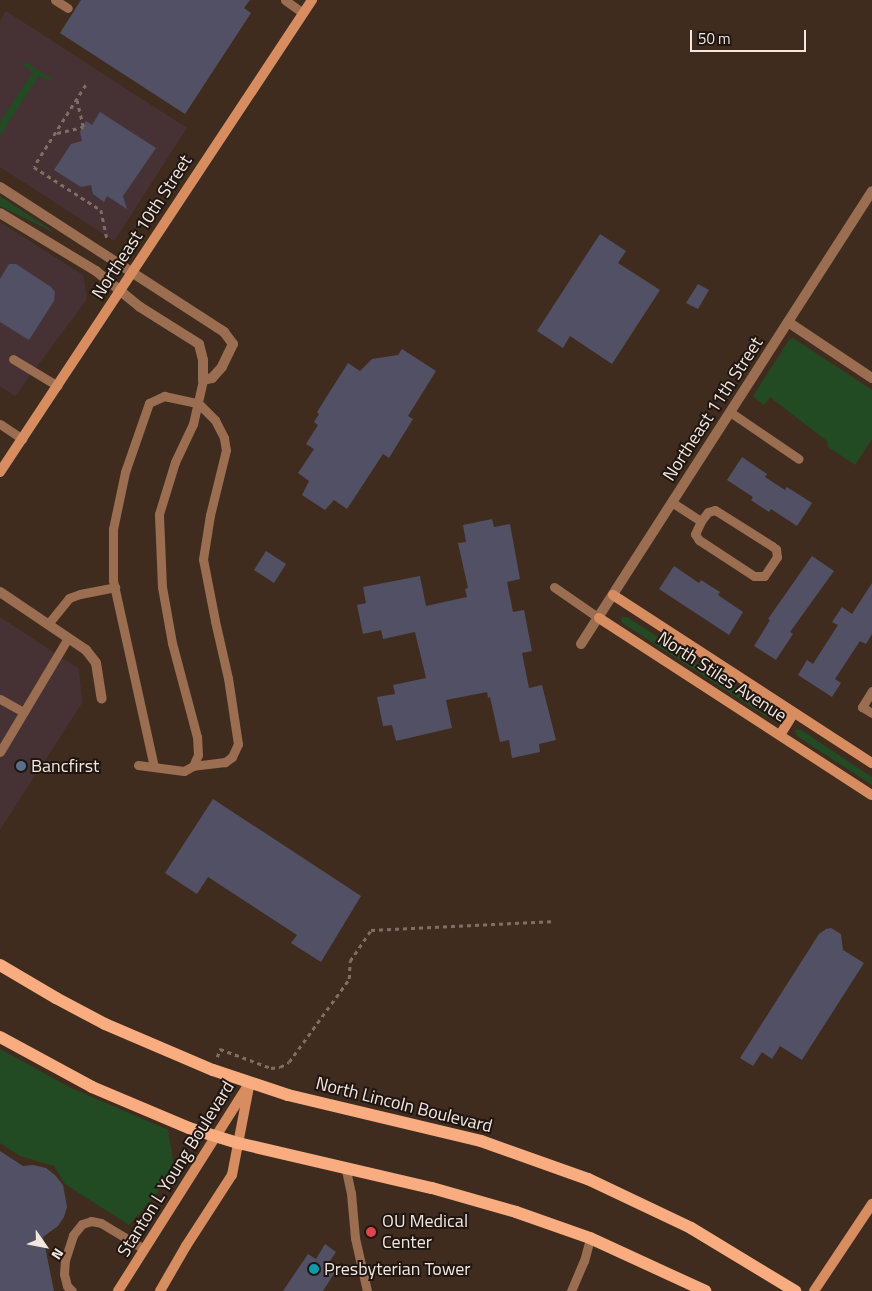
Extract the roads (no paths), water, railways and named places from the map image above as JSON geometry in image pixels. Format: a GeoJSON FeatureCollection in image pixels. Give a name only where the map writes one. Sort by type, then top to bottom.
{"type":"FeatureCollection","features":[{"type":"Feature","properties":{"kind":"main road","name":"Northeast 10th Street"},"geometry":{"type":"LineString","coordinates":[[0,472],[312,0]]}},
{"type":"Feature","properties":{"kind":"main road","name":"North Stiles Avenue"},"geometry":{"type":"LineString","coordinates":[[614,595],[872,763]]}},
{"type":"Feature","properties":{"kind":"main road","name":"North Stiles Avenue"},"geometry":{"type":"LineString","coordinates":[[599,618],[872,795]]}},
{"type":"Feature","properties":{"kind":"main road"},"geometry":{"type":"LineString","coordinates":[[780,734],[794,713]]}},
{"type":"Feature","properties":{"kind":"main road","name":"North Lincoln Boulevard"},"geometry":{"type":"LineString","coordinates":[[0,965],[72,1007],[131,1036],[190,1061],[314,1102],[454,1133],[535,1158],[588,1179],[691,1228],[795,1291]]}},
{"type":"Feature","properties":{"kind":"main road"},"geometry":{"type":"LineString","coordinates":[[0,1038],[92,1087],[171,1121],[238,1144],[486,1202],[590,1238],[705,1291]]}},
{"type":"Feature","properties":{"kind":"main road","name":"Stanton L Young Boulevard"},"geometry":{"type":"LineString","coordinates":[[118,1291],[250,1082]]}},
{"type":"Feature","properties":{"kind":"main road","name":"Stanton L Young Boulevard"},"geometry":{"type":"LineString","coordinates":[[160,1291],[232,1174],[250,1082]]}},
{"type":"Feature","properties":{"kind":"main road"},"geometry":{"type":"LineString","coordinates":[[814,1291],[872,1204]]}},
{"type":"Feature","properties":{"kind":"street"},"geometry":{"type":"LineString","coordinates":[[0,187],[224,332],[232,342],[222,367],[212,378],[203,380],[203,360],[199,344],[140,307],[96,271],[2,217]]}},
{"type":"Feature","properties":{"kind":"street","name":"Northeast 11th Street"},"geometry":{"type":"LineString","coordinates":[[581,644],[872,191]]}},
{"type":"Feature","properties":{"kind":"street"},"geometry":{"type":"LineString","coordinates":[[788,322],[872,378]]}},
{"type":"Feature","properties":{"kind":"street"},"geometry":{"type":"LineString","coordinates":[[0,592],[86,650],[96,663],[102,699]]}},
{"type":"Feature","properties":{"kind":"lane"},"geometry":{"type":"LineString","coordinates":[[55,0],[68,8]]}},
{"type":"Feature","properties":{"kind":"lane"},"geometry":{"type":"LineString","coordinates":[[285,0],[303,13]]}},
{"type":"Feature","properties":{"kind":"lane"},"geometry":{"type":"LineString","coordinates":[[13,359],[58,386]]}},
{"type":"Feature","properties":{"kind":"lane"},"geometry":{"type":"LineString","coordinates":[[193,766],[198,755],[197,737],[172,643],[162,587],[159,514],[175,462],[193,424],[203,380]]}},
{"type":"Feature","properties":{"kind":"lane"},"geometry":{"type":"LineString","coordinates":[[138,765],[184,771],[193,766],[225,762],[232,757],[238,744],[228,678],[214,621],[203,559],[210,515],[226,450],[224,438],[215,420],[198,403],[164,396],[149,403],[125,472],[113,529],[115,588],[154,767]]}},
{"type":"Feature","properties":{"kind":"lane"},"geometry":{"type":"LineString","coordinates":[[730,412],[799,459]]}},
{"type":"Feature","properties":{"kind":"lane"},"geometry":{"type":"LineString","coordinates":[[0,424],[22,439]]}},
{"type":"Feature","properties":{"kind":"lane"},"geometry":{"type":"LineString","coordinates":[[672,502],[701,521]]}},
{"type":"Feature","properties":{"kind":"lane"},"geometry":{"type":"LineString","coordinates":[[715,510],[776,549],[776,557],[764,576],[754,576],[699,540],[695,534],[701,521],[708,512],[715,510]]}},
{"type":"Feature","properties":{"kind":"lane","name":"North Stiles Avenue"},"geometry":{"type":"LineString","coordinates":[[554,587],[599,618]]}},
{"type":"Feature","properties":{"kind":"lane"},"geometry":{"type":"LineString","coordinates":[[48,624],[70,598],[80,594],[115,588]]}},
{"type":"Feature","properties":{"kind":"lane"},"geometry":{"type":"LineString","coordinates":[[0,752],[68,638]]}},
{"type":"Feature","properties":{"kind":"lane"},"geometry":{"type":"LineString","coordinates":[[872,691],[862,707],[872,713]]}},
{"type":"Feature","properties":{"kind":"lane"},"geometry":{"type":"LineString","coordinates":[[0,698],[23,712]]}},
{"type":"Feature","properties":{"kind":"lane"},"geometry":{"type":"LineString","coordinates":[[346,1170],[351,1193],[355,1238],[367,1291]]}},
{"type":"Feature","properties":{"kind":"lane"},"geometry":{"type":"LineString","coordinates":[[72,1291],[67,1286],[64,1274],[66,1260],[70,1241],[82,1224],[91,1221],[101,1224],[144,1249]]}},
{"type":"Feature","properties":{"kind":"lane"},"geometry":{"type":"LineString","coordinates":[[570,1291],[584,1261],[590,1238]]}},
{"type":"Feature","properties":{"kind":"place","name":"Bancfirst"},"geometry":{"type":"Point","coordinates":[21,766]}},
{"type":"Feature","properties":{"kind":"place","name":"OU Medical Center"},"geometry":{"type":"Point","coordinates":[371,1232]}},
{"type":"Feature","properties":{"kind":"place","name":"Presbyterian Tower"},"geometry":{"type":"Point","coordinates":[314,1269]}}]}
